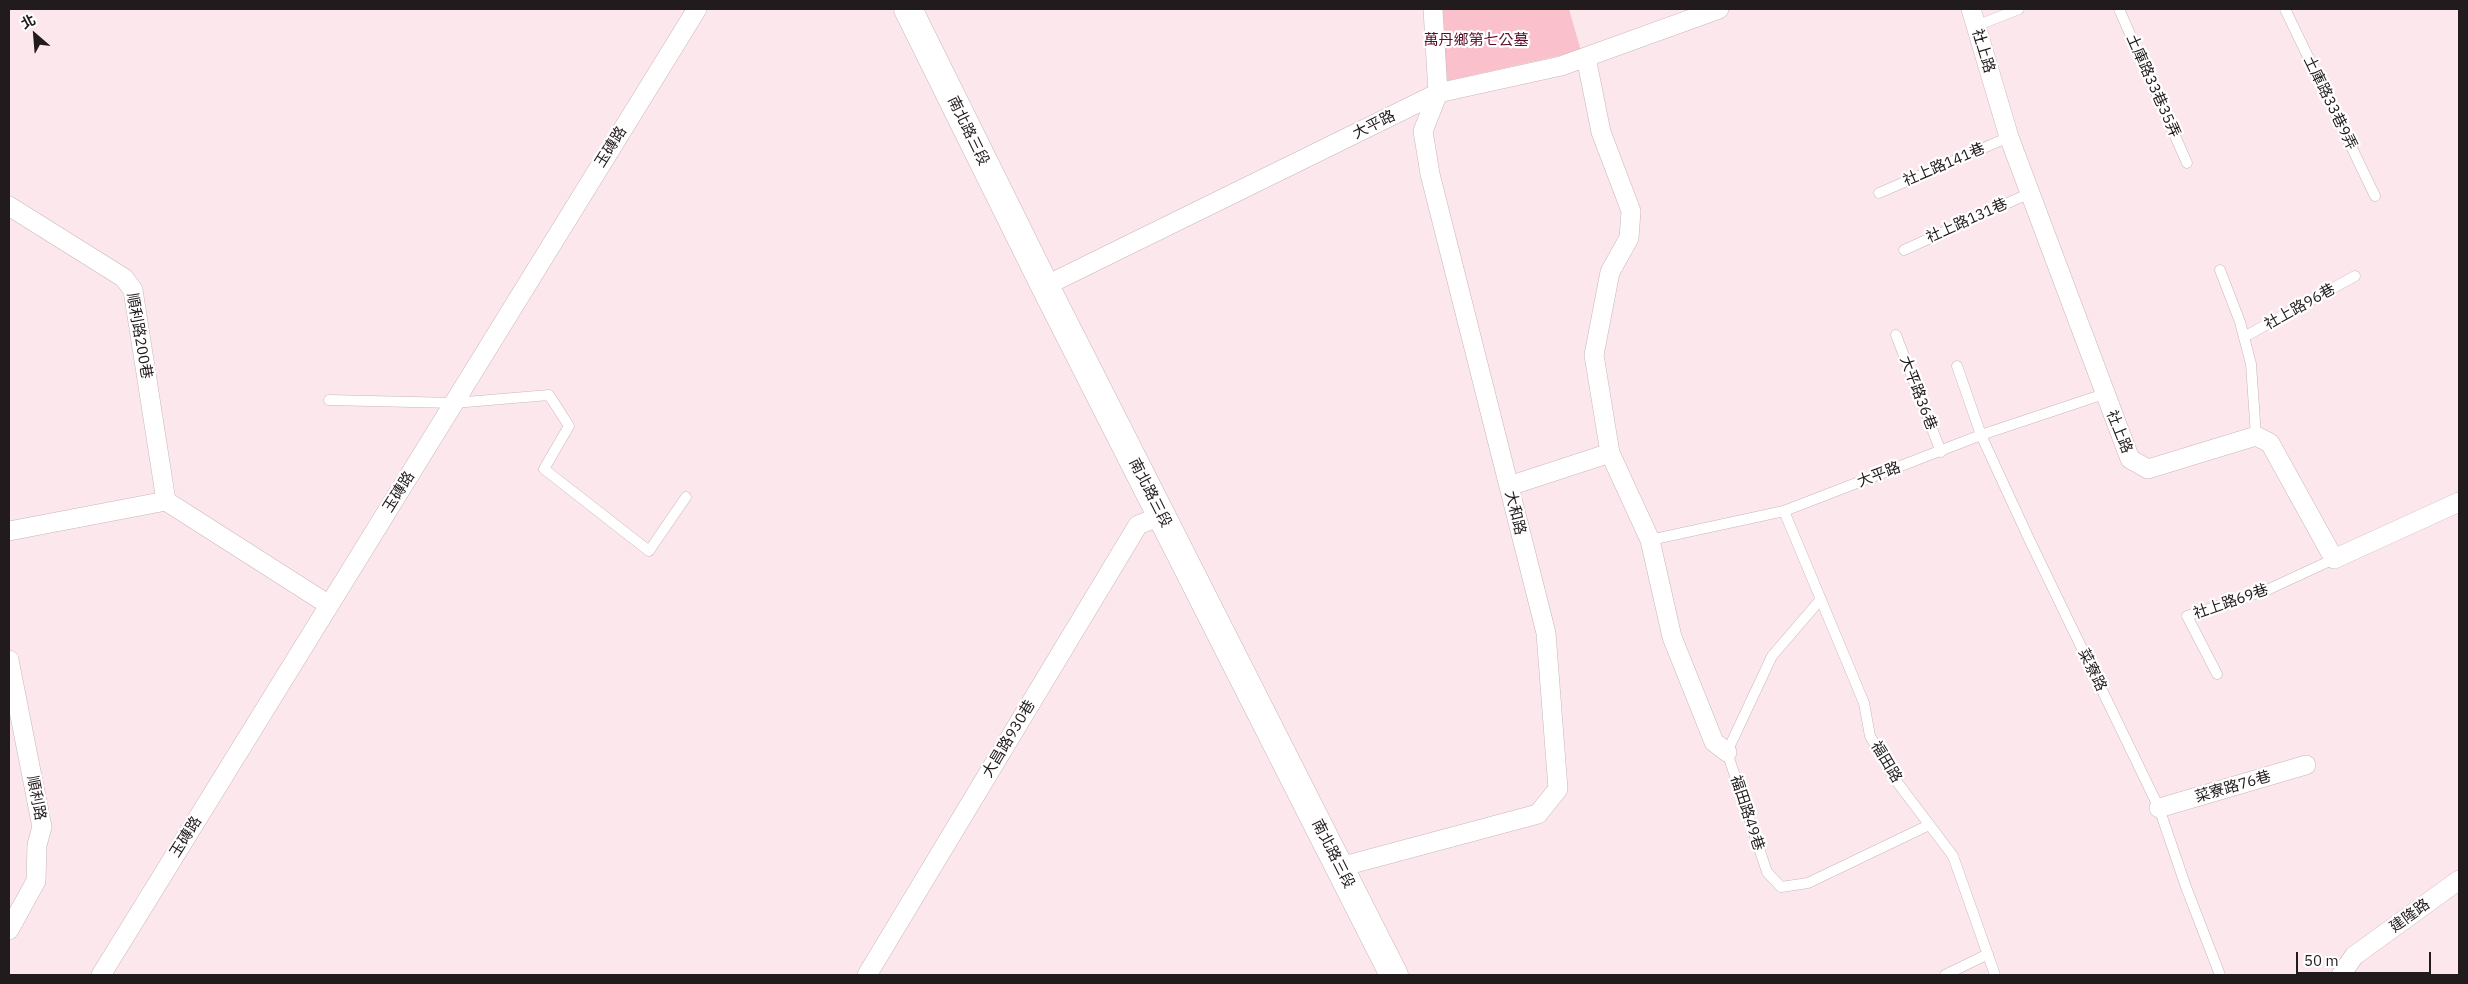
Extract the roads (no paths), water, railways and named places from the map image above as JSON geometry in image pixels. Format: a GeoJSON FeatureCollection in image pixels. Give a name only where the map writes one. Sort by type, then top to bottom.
{"type":"FeatureCollection","features":[{"type":"Feature","properties":{"kind":"street","name":"玉磚路"},"geometry":{"type":"LineString","coordinates":[[101,975],[697,9]]}},
{"type":"Feature","properties":{"kind":"street","name":"南北路三段"},"geometry":{"type":"LineString","coordinates":[[908,9],[1045,286],[1394,975]]}},
{"type":"Feature","properties":{"kind":"street","name":"大和路"},"geometry":{"type":"LineString","coordinates":[[1340,867],[1538,814],[1558,789],[1546,633],[1430,174],[1423,131],[1438,93],[1433,9]]}},
{"type":"Feature","properties":{"kind":"street","name":"大平路"},"geometry":{"type":"LineString","coordinates":[[1045,286],[1438,93],[1561,66],[1720,9]]}},
{"type":"Feature","properties":{"kind":"street","name":"社上路"},"geometry":{"type":"LineString","coordinates":[[1973,17],[2009,137],[2130,459],[2148,469],[2256,436]]}},
{"type":"Feature","properties":{"kind":"street"},"geometry":{"type":"LineString","coordinates":[[1586,57],[1601,132],[1631,211],[1629,238],[1610,272],[1594,355],[1610,453],[1650,540],[1672,637],[1714,742],[1727,752]]}},
{"type":"Feature","properties":{"kind":"street","name":"順利路200巷"},"geometry":{"type":"LineString","coordinates":[[9,206],[124,278],[133,290],[166,501]]}},
{"type":"Feature","properties":{"kind":"street"},"geometry":{"type":"LineString","coordinates":[[2256,436],[2270,443],[2334,560],[2459,502]]}},
{"type":"Feature","properties":{"kind":"street"},"geometry":{"type":"LineString","coordinates":[[1509,486],[1610,453]]}},
{"type":"Feature","properties":{"kind":"street"},"geometry":{"type":"LineString","coordinates":[[9,530],[166,501],[329,604]]}},
{"type":"Feature","properties":{"kind":"street","name":"大昌路930巷"},"geometry":{"type":"LineString","coordinates":[[867,975],[1138,525],[1162,516]]}},
{"type":"Feature","properties":{"kind":"street","name":"順利路"},"geometry":{"type":"LineString","coordinates":[[9,660],[42,827],[37,845],[36,881],[9,930]]}},
{"type":"Feature","properties":{"kind":"street","name":"菜寮路76巷"},"geometry":{"type":"LineString","coordinates":[[2159,808],[2306,766]]}},
{"type":"Feature","properties":{"kind":"street","name":"建隆路"},"geometry":{"type":"LineString","coordinates":[[2341,975],[2354,956],[2459,880]]}},
{"type":"Feature","properties":{"kind":"lane"},"geometry":{"type":"LineString","coordinates":[[1973,17],[2019,9]]}},
{"type":"Feature","properties":{"kind":"lane","name":"土庫路33巷35弄"},"geometry":{"type":"LineString","coordinates":[[2119,9],[2187,164]]}},
{"type":"Feature","properties":{"kind":"lane","name":"土庫路33巷9弄"},"geometry":{"type":"LineString","coordinates":[[2285,9],[2376,196]]}},
{"type":"Feature","properties":{"kind":"lane","name":"社上路141巷"},"geometry":{"type":"LineString","coordinates":[[1879,193],[2009,137]]}},
{"type":"Feature","properties":{"kind":"lane","name":"社上路131巷"},"geometry":{"type":"LineString","coordinates":[[1904,250],[2030,193]]}},
{"type":"Feature","properties":{"kind":"lane","name":"社上路96巷"},"geometry":{"type":"LineString","coordinates":[[2220,270],[2252,364],[2256,436]]}},
{"type":"Feature","properties":{"kind":"lane","name":"社上路96巷"},"geometry":{"type":"LineString","coordinates":[[2244,337],[2356,276]]}},
{"type":"Feature","properties":{"kind":"lane","name":"大平路36巷"},"geometry":{"type":"LineString","coordinates":[[1896,335],[1941,452]]}},
{"type":"Feature","properties":{"kind":"lane","name":"菜寮路"},"geometry":{"type":"LineString","coordinates":[[1957,366],[1981,436],[2032,547],[2159,808],[2186,887],[2220,975]]}},
{"type":"Feature","properties":{"kind":"lane","name":"大平路"},"geometry":{"type":"LineString","coordinates":[[1650,540],[1784,511],[1981,436],[2104,394]]}},
{"type":"Feature","properties":{"kind":"lane"},"geometry":{"type":"LineString","coordinates":[[329,400],[454,403],[550,395],[569,426],[544,470],[650,551],[686,497]]}},
{"type":"Feature","properties":{"kind":"lane","name":"福田路"},"geometry":{"type":"LineString","coordinates":[[1784,511],[1864,703],[1870,736],[1894,778],[1953,856],[1995,975]]}},
{"type":"Feature","properties":{"kind":"lane","name":"社上路69巷"},"geometry":{"type":"LineString","coordinates":[[2217,674],[2187,616],[2267,590],[2334,560]]}},
{"type":"Feature","properties":{"kind":"lane"},"geometry":{"type":"LineString","coordinates":[[1727,752],[1772,656],[1821,599]]}},
{"type":"Feature","properties":{"kind":"lane","name":"福田路49巷"},"geometry":{"type":"LineString","coordinates":[[1727,752],[1767,872],[1781,887],[1808,883],[1929,825]]}},
{"type":"Feature","properties":{"kind":"lane"},"geometry":{"type":"LineString","coordinates":[[1945,975],[1988,954]]}},
{"type":"Feature","properties":{"kind":"park label","name":"萬丹鄉第七公墓"},"geometry":{"type":"Point","coordinates":[1476,41]}}]}
